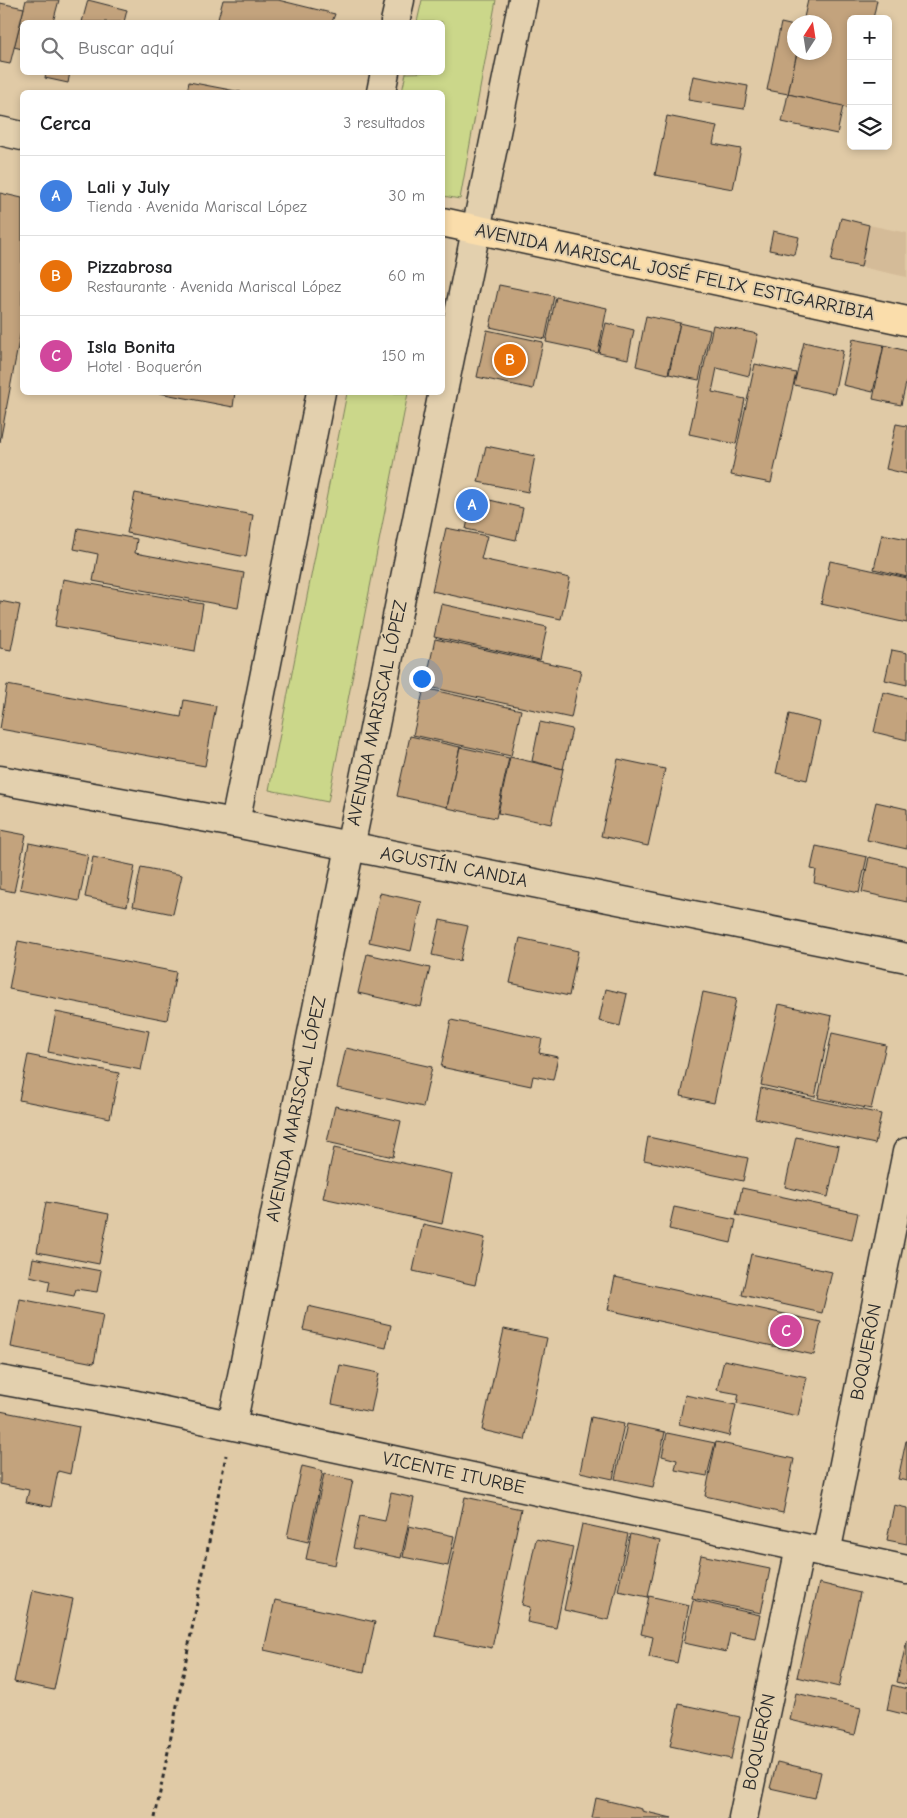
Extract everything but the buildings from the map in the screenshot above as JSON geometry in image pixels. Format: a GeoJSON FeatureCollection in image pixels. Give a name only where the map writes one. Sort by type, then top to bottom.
{"type":"FeatureCollection","features":[{"type":"Feature","properties":{"kind":"main road","name":"AVENIDA MARISCAL JOSÉ FELIX ESTIGARRIBIA"},"geometry":{"type":"LineString","coordinates":[[445,223],[907,321]]}},
{"type":"Feature","properties":{"kind":"street"},"geometry":{"type":"LineString","coordinates":[[396,20],[400,0]]}},
{"type":"Feature","properties":{"kind":"street","name":"AVENIDA MARISCAL LÓPEZ"},"geometry":{"type":"LineString","coordinates":[[445,382],[523,0]]}},
{"type":"Feature","properties":{"kind":"street"},"geometry":{"type":"LineString","coordinates":[[382,90],[385,75]]}},
{"type":"Feature","properties":{"kind":"street"},"geometry":{"type":"LineString","coordinates":[[0,131],[20,136]]}},
{"type":"Feature","properties":{"kind":"street"},"geometry":{"type":"LineString","coordinates":[[235,823],[320,395]]}},
{"type":"Feature","properties":{"kind":"street","name":"AVENIDA MARISCAL LÓPEZ"},"geometry":{"type":"LineString","coordinates":[[232,1425],[442,395]]}},
{"type":"Feature","properties":{"kind":"street","name":"AGUSTÍN CANDIA"},"geometry":{"type":"LineString","coordinates":[[0,780],[235,823],[907,958]]}},
{"type":"Feature","properties":{"kind":"street","name":"BOQUERÓN"},"geometry":{"type":"LineString","coordinates":[[743,1818],[813,1550],[907,1152]]}},
{"type":"Feature","properties":{"kind":"street","name":"VICENTE ITURBE"},"geometry":{"type":"LineString","coordinates":[[0,1380],[122,1402],[232,1425],[907,1570]]}},
{"type":"Feature","properties":{"kind":"path"},"geometry":{"type":"LineString","coordinates":[[155,1818],[232,1425]]}},
{"type":"Feature","properties":{"kind":"shaded area"},"geometry":{"type":"Polygon","coordinates":[[[869,225],[907,233],[907,277],[861,267],[869,225]]]}},
{"type":"Feature","properties":{"kind":"green space"},"geometry":{"type":"Polygon","coordinates":[[[422,0],[496,0],[460,199],[445,196],[445,90],[402,90],[406,75],[445,75],[445,20],[417,20],[422,0]]]}},
{"type":"Feature","properties":{"kind":"green space"},"geometry":{"type":"Polygon","coordinates":[[[347,395],[408,395],[328,802],[269,790],[347,395]]]}},
{"type":"Feature","properties":{"kind":"place","name":"Pizzabrosa"},"geometry":{"type":"Point","coordinates":[510,360]}},
{"type":"Feature","properties":{"kind":"place","name":"Lali y July"},"geometry":{"type":"Point","coordinates":[472,505]}},
{"type":"Feature","properties":{"kind":"place","name":"Isla Bonita"},"geometry":{"type":"Point","coordinates":[786,1331]}}]}
